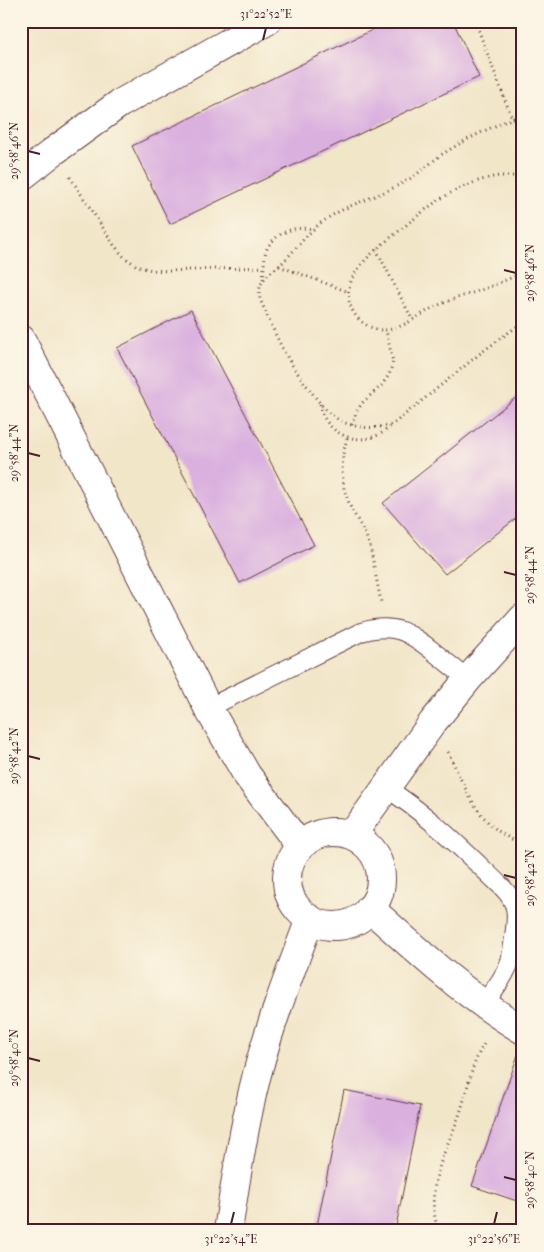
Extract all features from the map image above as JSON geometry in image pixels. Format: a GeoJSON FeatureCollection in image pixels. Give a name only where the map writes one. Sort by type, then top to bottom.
{"type":"FeatureCollection","features":[{"type":"Feature","properties":{"kind":"street"},"geometry":{"type":"LineString","coordinates":[[21,177],[119,104],[267,21]]}},
{"type":"Feature","properties":{"kind":"street"},"geometry":{"type":"LineString","coordinates":[[24,348],[208,708],[247,775],[300,846]]}},
{"type":"Feature","properties":{"kind":"street"},"geometry":{"type":"LineString","coordinates":[[352,835],[433,722],[468,679],[523,618]]}},
{"type":"Feature","properties":{"kind":"street"},"geometry":{"type":"LineString","coordinates":[[324,832],[352,835],[366,845],[377,859],[381,876],[378,893],[370,908],[358,919],[342,925],[326,925],[310,919],[299,910],[291,898],[287,885],[287,871],[292,858],[300,846],[311,837],[324,832]]}},
{"type":"Feature","properties":{"kind":"street"},"geometry":{"type":"LineString","coordinates":[[370,908],[400,936],[466,991],[503,1017]]}},
{"type":"Feature","properties":{"kind":"street"},"geometry":{"type":"LineString","coordinates":[[228,1231],[244,1132],[257,1073],[274,1018],[310,919]]}},
{"type":"Feature","properties":{"kind":"lane"},"geometry":{"type":"LineString","coordinates":[[208,708],[361,632],[373,628],[399,630],[410,634],[468,679]]}},
{"type":"Feature","properties":{"kind":"lane"},"geometry":{"type":"LineString","coordinates":[[386,788],[432,821],[502,887],[514,902],[517,920],[510,960],[501,980],[503,1017]]}},
{"type":"Feature","properties":{"kind":"path"},"geometry":{"type":"LineString","coordinates":[[475,21],[512,118]]}},
{"type":"Feature","properties":{"kind":"path"},"geometry":{"type":"LineString","coordinates":[[263,280],[324,220],[405,182],[450,149],[523,114]]}},
{"type":"Feature","properties":{"kind":"path"},"geometry":{"type":"LineString","coordinates":[[512,118],[523,121]]}},
{"type":"Feature","properties":{"kind":"path"},"geometry":{"type":"LineString","coordinates":[[54,151],[114,245],[124,257],[137,266],[152,270],[168,271],[264,267]]}},
{"type":"Feature","properties":{"kind":"path"},"geometry":{"type":"LineString","coordinates":[[523,175],[494,177],[469,184],[447,194],[426,208],[376,248],[356,272],[349,292],[350,304],[355,315],[363,323],[374,328],[386,330],[399,326],[440,304],[523,273]]}},
{"type":"Feature","properties":{"kind":"path"},"geometry":{"type":"LineString","coordinates":[[314,229],[293,229],[284,232],[268,246],[263,280],[259,292],[260,299],[289,361],[320,403],[329,412],[339,420],[365,428],[392,425]]}},
{"type":"Feature","properties":{"kind":"path"},"geometry":{"type":"LineString","coordinates":[[376,248],[412,319]]}},
{"type":"Feature","properties":{"kind":"path"},"geometry":{"type":"LineString","coordinates":[[279,266],[349,292]]}},
{"type":"Feature","properties":{"kind":"path"},"geometry":{"type":"LineString","coordinates":[[320,403],[324,418],[333,430],[347,438],[363,440],[379,435],[482,352],[523,322]]}},
{"type":"Feature","properties":{"kind":"path"},"geometry":{"type":"LineString","coordinates":[[352,425],[359,408],[389,375],[393,362],[386,330]]}},
{"type":"Feature","properties":{"kind":"path"},"geometry":{"type":"LineString","coordinates":[[347,438],[343,454],[344,489],[350,506],[370,546],[385,628]]}},
{"type":"Feature","properties":{"kind":"path"},"geometry":{"type":"LineString","coordinates":[[433,722],[474,804],[490,824],[510,839],[523,844]]}},
{"type":"Feature","properties":{"kind":"path"},"geometry":{"type":"LineString","coordinates":[[438,1231],[434,1209],[434,1193],[438,1173],[460,1112],[473,1066],[481,1048],[503,1017]]}},
{"type":"Feature","properties":{"kind":"building"},"geometry":{"type":"Polygon","coordinates":[[[391,21],[453,21],[479,77],[170,224],[132,146],[391,21]]]}},
{"type":"Feature","properties":{"kind":"building"},"geometry":{"type":"Polygon","coordinates":[[[191,310],[314,545],[240,583],[117,348],[191,310]]]}},
{"type":"Feature","properties":{"kind":"building"},"geometry":{"type":"Polygon","coordinates":[[[523,392],[523,513],[445,574],[383,503],[523,392]]]}},
{"type":"Feature","properties":{"kind":"building"},"geometry":{"type":"Polygon","coordinates":[[[519,1052],[523,1053],[523,1203],[472,1186],[519,1052]]]}},
{"type":"Feature","properties":{"kind":"building"},"geometry":{"type":"Polygon","coordinates":[[[344,1090],[420,1106],[395,1231],[316,1231],[344,1090]]]}}]}
